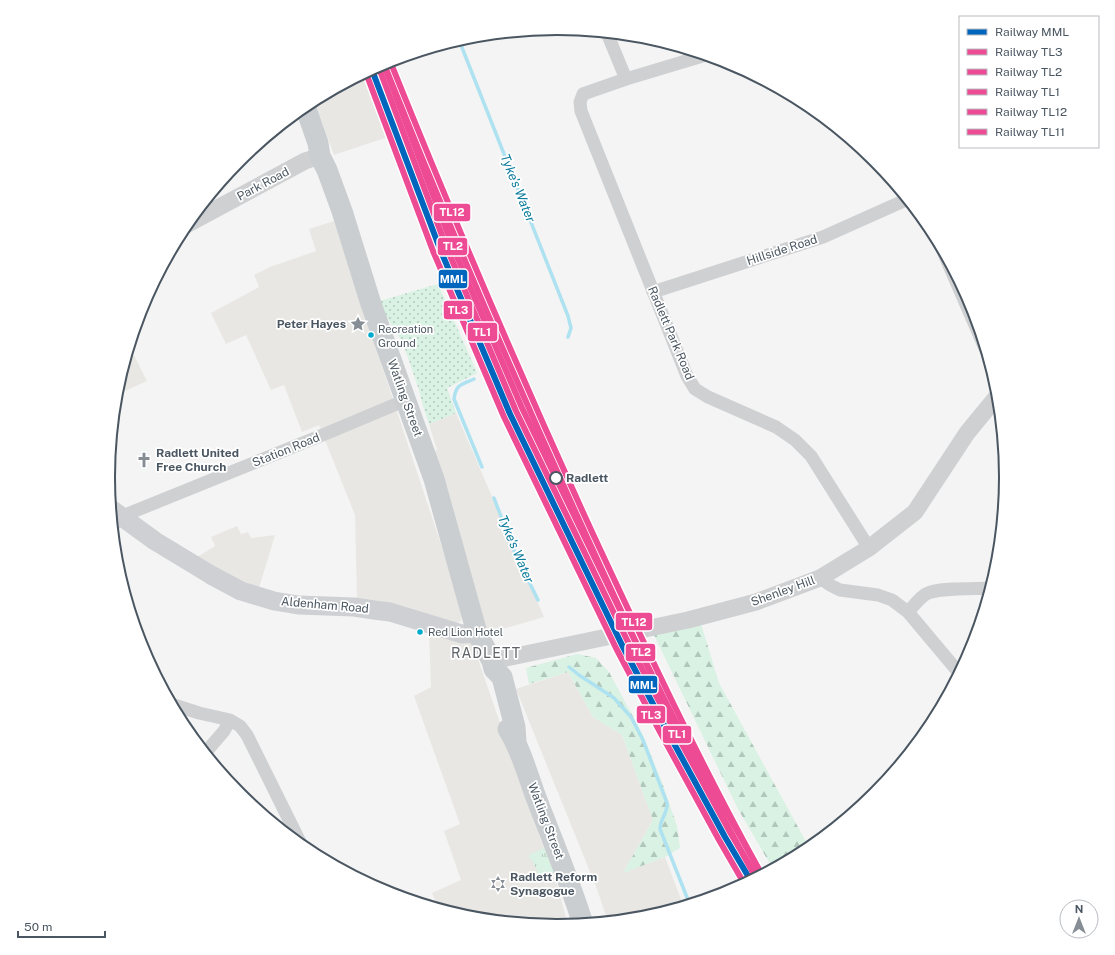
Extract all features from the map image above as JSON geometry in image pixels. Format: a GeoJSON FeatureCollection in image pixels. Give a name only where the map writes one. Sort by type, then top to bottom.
{"type":"FeatureCollection","features":[{"type":"Feature","properties":{"kind":"main road","name":"Watling Street"},"geometry":{"type":"LineString","coordinates":[[307,113],[318,143],[320,156],[327,170],[342,210],[371,304],[434,479],[477,633],[493,665],[502,677],[515,727],[516,741],[572,889],[581,919]]}},
{"type":"Feature","properties":{"kind":"main road","name":"Aldenham Road"},"geometry":{"type":"LineString","coordinates":[[117,518],[211,575],[241,591],[274,601],[298,605],[354,607],[390,612],[462,634],[477,633]]}},
{"type":"Feature","properties":{"kind":"street"},"geometry":{"type":"LineString","coordinates":[[609,38],[626,79],[698,57]]}},
{"type":"Feature","properties":{"kind":"street","name":"Radlett Park Road"},"geometry":{"type":"LineString","coordinates":[[626,79],[583,94],[580,102],[581,111],[687,376],[695,389],[708,397],[776,426],[795,440],[811,456],[869,548]]}},
{"type":"Feature","properties":{"kind":"street","name":"Park Road"},"geometry":{"type":"LineString","coordinates":[[200,218],[305,161],[320,156]]}},
{"type":"Feature","properties":{"kind":"street","name":"Hillside Road"},"geometry":{"type":"LineString","coordinates":[[653,292],[823,237],[903,201]]}},
{"type":"Feature","properties":{"kind":"street","name":"Station Road"},"geometry":{"type":"LineString","coordinates":[[117,516],[325,434],[406,400]]}},
{"type":"Feature","properties":{"kind":"street","name":"Shenley Hill"},"geometry":{"type":"LineString","coordinates":[[493,665],[594,640],[688,620],[756,602],[820,578],[869,548],[915,512],[967,433],[993,402]]}},
{"type":"Feature","properties":{"kind":"street"},"geometry":{"type":"LineString","coordinates":[[820,578],[840,590],[878,595],[892,600],[908,612],[956,669]]}},
{"type":"Feature","properties":{"kind":"street"},"geometry":{"type":"LineString","coordinates":[[908,612],[921,598],[927,594],[943,590],[986,588]]}},
{"type":"Feature","properties":{"kind":"street"},"geometry":{"type":"LineString","coordinates":[[179,706],[230,720],[240,726],[248,734],[297,835]]}},
{"type":"Feature","properties":{"kind":"street"},"geometry":{"type":"LineString","coordinates":[[208,749],[224,731],[230,720]]}},
{"type":"Feature","properties":{"kind":"shaded area"},"geometry":{"type":"Polygon","coordinates":[[[367,79],[388,137],[334,155],[317,107],[336,94],[367,79]]]}},
{"type":"Feature","properties":{"kind":"shaded area"},"geometry":{"type":"Polygon","coordinates":[[[334,221],[463,611],[461,621],[452,625],[357,599],[355,515],[319,425],[302,432],[284,385],[271,390],[246,335],[226,344],[211,313],[259,287],[254,275],[270,267],[316,251],[309,229],[334,221]]]}},
{"type":"Feature","properties":{"kind":"shaded area"},"geometry":{"type":"Polygon","coordinates":[[[133,353],[147,381],[124,391],[133,353]]]}},
{"type":"Feature","properties":{"kind":"shaded area"},"geometry":{"type":"Polygon","coordinates":[[[456,413],[544,617],[492,632],[486,631],[435,451],[437,450],[429,424],[456,413]]]}},
{"type":"Feature","properties":{"kind":"shaded area"},"geometry":{"type":"Polygon","coordinates":[[[237,526],[241,534],[248,532],[251,538],[275,535],[259,588],[227,575],[197,557],[215,546],[211,537],[237,526]]]}},
{"type":"Feature","properties":{"kind":"shaded area"},"geometry":{"type":"Polygon","coordinates":[[[429,631],[472,642],[541,841],[554,871],[566,920],[529,919],[500,916],[436,903],[432,893],[461,880],[444,831],[460,824],[414,696],[431,687],[429,631]]]}},
{"type":"Feature","properties":{"kind":"shaded area"},"geometry":{"type":"Polygon","coordinates":[[[568,672],[593,717],[622,735],[653,820],[623,873],[665,857],[682,902],[644,911],[606,917],[597,889],[516,689],[568,672]]]}},
{"type":"Feature","properties":{"kind":"green space"},"geometry":{"type":"Polygon","coordinates":[[[438,284],[477,373],[447,388],[456,413],[429,424],[403,343],[386,316],[380,301],[438,284]]]}},
{"type":"Feature","properties":{"kind":"green space"},"geometry":{"type":"Polygon","coordinates":[[[701,624],[719,683],[807,843],[779,861],[771,865],[738,809],[654,635],[701,624]]]}},
{"type":"Feature","properties":{"kind":"green space"},"geometry":{"type":"Polygon","coordinates":[[[577,654],[596,658],[609,672],[643,735],[663,785],[677,826],[680,848],[665,857],[623,873],[653,820],[622,735],[593,717],[568,672],[529,684],[526,668],[577,654]]]}},
{"type":"Feature","properties":{"kind":"green space"},"geometry":{"type":"Polygon","coordinates":[[[544,848],[554,872],[539,878],[538,872],[531,859],[529,859],[529,855],[544,848]]]}},
{"type":"Feature","properties":{"kind":"waterway","name":"Tyke's Water"},"geometry":{"type":"LineString","coordinates":[[461,46],[568,316],[571,328],[568,337]]}},
{"type":"Feature","properties":{"kind":"waterway","name":"Tyke's Water"},"geometry":{"type":"LineString","coordinates":[[474,379],[462,384],[456,390],[454,399],[482,467]]}},
{"type":"Feature","properties":{"kind":"waterway","name":"Tyke's Water"},"geometry":{"type":"LineString","coordinates":[[494,498],[515,553],[538,600]]}},
{"type":"Feature","properties":{"kind":"waterway","name":"Tyke's Water"},"geometry":{"type":"LineString","coordinates":[[569,667],[614,698],[631,717],[643,740],[667,803],[660,829],[688,900]]}},
{"type":"Feature","properties":{"kind":"rail line","name":"TL12"},"geometry":{"type":"LineString","coordinates":[[393,67],[488,298],[592,532],[695,748],[760,871]]}},
{"type":"Feature","properties":{"kind":"rail line","name":"TL2"},"geometry":{"type":"LineString","coordinates":[[386,70],[452,245],[522,408],[677,724],[760,871]]}},
{"type":"Feature","properties":{"kind":"rail line","name":"TL11"},"geometry":{"type":"LineString","coordinates":[[386,70],[482,301],[586,535],[668,708],[711,794],[754,874]]}},
{"type":"Feature","properties":{"kind":"rail line","name":"TL1"},"geometry":{"type":"LineString","coordinates":[[381,72],[446,246],[516,411],[628,642],[731,834],[755,873]]}},
{"type":"Feature","properties":{"kind":"rail line","name":"MML"},"geometry":{"type":"LineString","coordinates":[[374,75],[440,249],[510,414],[622,645],[725,837],[748,876]]}},
{"type":"Feature","properties":{"kind":"rail line","name":"TL3"},"geometry":{"type":"LineString","coordinates":[[368,78],[433,251],[504,417],[616,648],[659,730],[742,879]]}},
{"type":"Feature","properties":{"kind":"place","name":"Peter Hayes"},"geometry":{"type":"Point","coordinates":[358,324]}},
{"type":"Feature","properties":{"kind":"place","name":"Recreation Ground"},"geometry":{"type":"Point","coordinates":[371,335]}},
{"type":"Feature","properties":{"kind":"place","name":"Radlett United Free Church"},"geometry":{"type":"Point","coordinates":[144,460]}},
{"type":"Feature","properties":{"kind":"place","name":"Radlett"},"geometry":{"type":"Point","coordinates":[556,478]}},
{"type":"Feature","properties":{"kind":"place","name":"Red Lion Hotel"},"geometry":{"type":"Point","coordinates":[420,632]}},
{"type":"Feature","properties":{"kind":"place","name":"Radlett Reform Synagogue"},"geometry":{"type":"Point","coordinates":[498,884]}},
{"type":"Feature","properties":{"kind":"district","name":"RADLETT"},"geometry":{"type":"Point","coordinates":[486,653]}}]}
